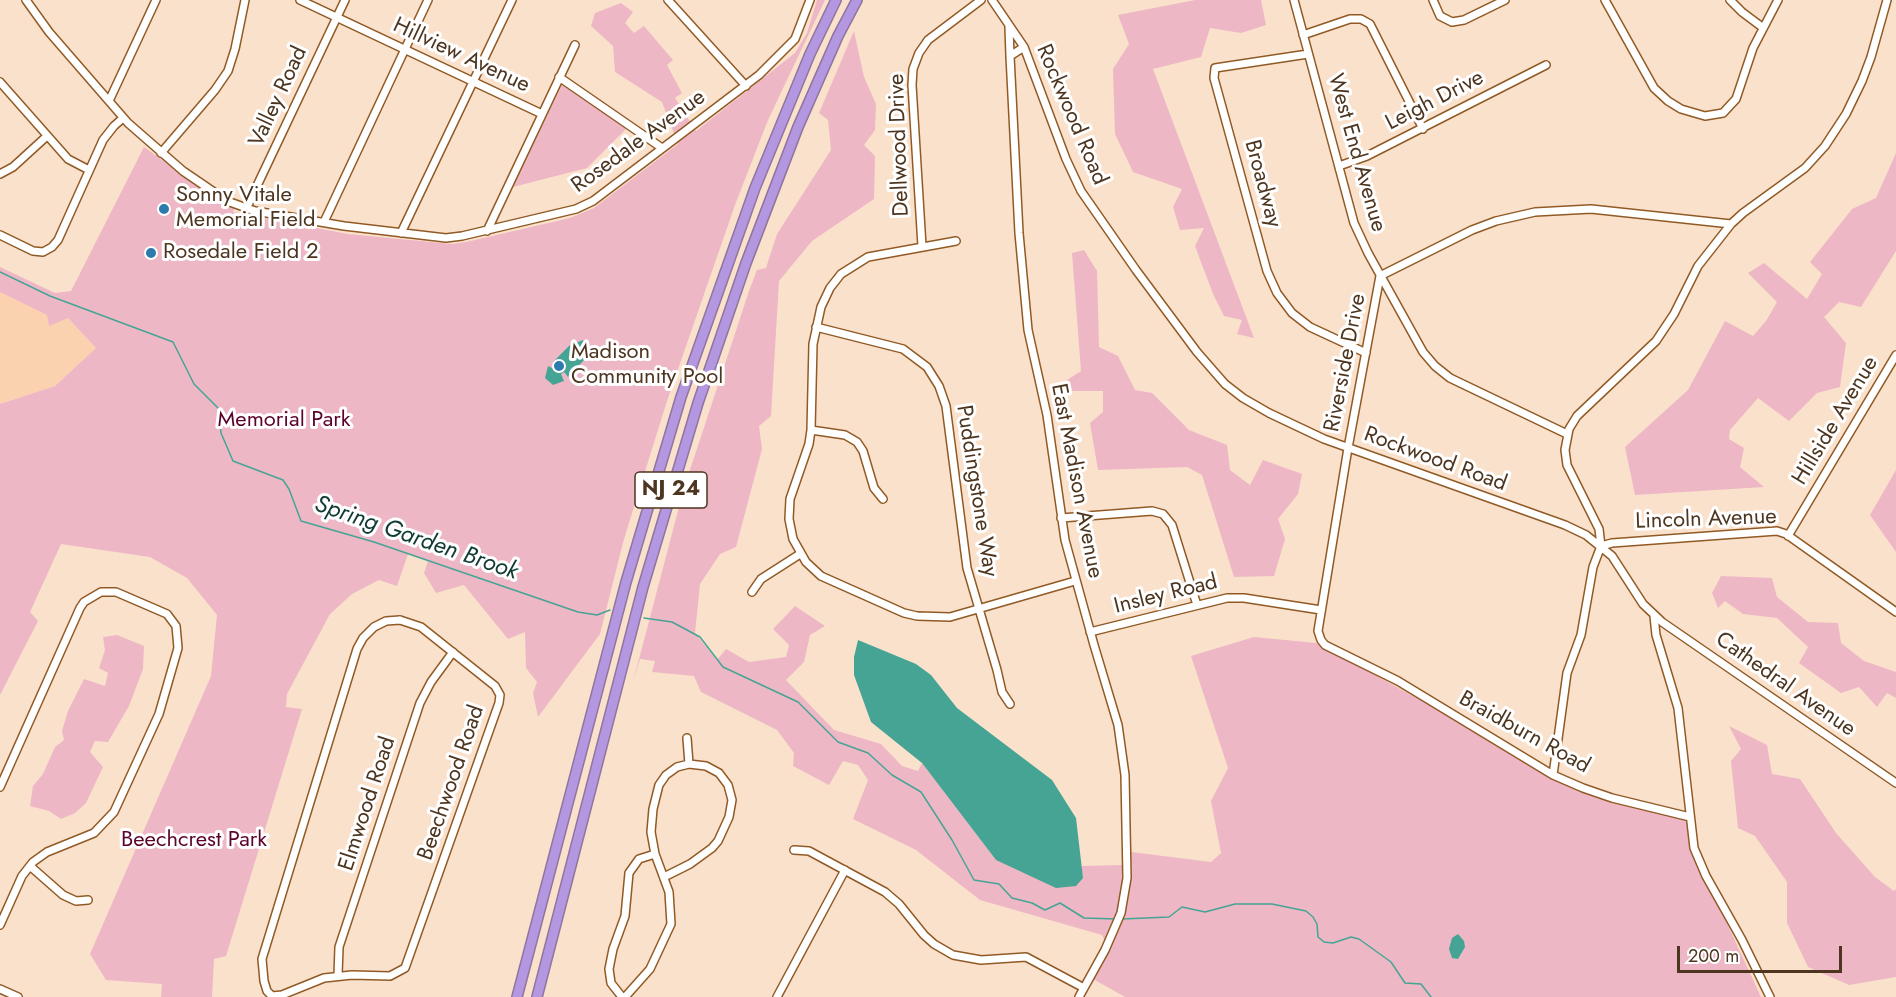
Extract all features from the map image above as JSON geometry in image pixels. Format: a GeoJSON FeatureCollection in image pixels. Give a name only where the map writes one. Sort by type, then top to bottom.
{"type":"FeatureCollection","features":[{"type":"Feature","properties":{"kind":"highway","name":"NJ 24"},"geometry":{"type":"LineString","coordinates":[[518,997],[626,582],[681,397],[755,188],[810,54],[836,0]]}},
{"type":"Feature","properties":{"kind":"highway","name":"NJ 24"},"geometry":{"type":"LineString","coordinates":[[537,997],[643,587],[698,403],[746,263],[795,137],[826,61],[857,0]]}},
{"type":"Feature","properties":{"kind":"street","name":"Rosedale Avenue"},"geometry":{"type":"LineString","coordinates":[[26,0],[49,32],[123,118],[161,153],[226,201],[246,208],[324,222],[446,238],[487,231],[586,205],[746,86],[789,47],[795,39],[810,0]]}},
{"type":"Feature","properties":{"kind":"street"},"geometry":{"type":"LineString","coordinates":[[109,101],[156,0]]}},
{"type":"Feature","properties":{"kind":"street"},"geometry":{"type":"LineString","coordinates":[[161,153],[215,90],[228,70],[236,49],[245,0]]}},
{"type":"Feature","properties":{"kind":"street","name":"Hillview Avenue"},"geometry":{"type":"LineString","coordinates":[[300,0],[542,114]]}},
{"type":"Feature","properties":{"kind":"street","name":"Valley Road"},"geometry":{"type":"LineString","coordinates":[[246,208],[345,0]]}},
{"type":"Feature","properties":{"kind":"street"},"geometry":{"type":"LineString","coordinates":[[324,222],[428,0]]}},
{"type":"Feature","properties":{"kind":"street"},"geometry":{"type":"LineString","coordinates":[[401,233],[512,0]]}},
{"type":"Feature","properties":{"kind":"street"},"geometry":{"type":"LineString","coordinates":[[668,0],[746,86]]}},
{"type":"Feature","properties":{"kind":"street","name":"Dellwood Drive"},"geometry":{"type":"LineString","coordinates":[[922,246],[912,85],[914,69],[919,53],[928,40],[981,0]]}},
{"type":"Feature","properties":{"kind":"street","name":"Rockwood Road"},"geometry":{"type":"LineString","coordinates":[[992,0],[1025,50],[1066,159],[1081,191],[1197,352],[1225,384],[1249,402],[1285,422],[1348,448],[1565,525],[1586,535],[1612,556],[1643,604],[1654,616],[1656,635],[1678,708],[1694,848],[1702,868],[1742,940],[1770,997]]}},
{"type":"Feature","properties":{"kind":"street","name":"West End Avenue"},"geometry":{"type":"LineString","coordinates":[[1294,0],[1354,223],[1380,276],[1423,352],[1450,378],[1567,434]]}},
{"type":"Feature","properties":{"kind":"street"},"geometry":{"type":"LineString","coordinates":[[1432,0],[1440,16],[1452,22],[1464,20],[1505,0]]}},
{"type":"Feature","properties":{"kind":"street"},"geometry":{"type":"LineString","coordinates":[[1605,0],[1654,88],[1668,101],[1697,115],[1717,115],[1732,105],[1762,27],[1778,0]]}},
{"type":"Feature","properties":{"kind":"street"},"geometry":{"type":"LineString","coordinates":[[1730,0],[1762,27]]}},
{"type":"Feature","properties":{"kind":"street"},"geometry":{"type":"LineString","coordinates":[[1553,775],[1567,673],[1581,635],[1593,567],[1601,546],[1599,529],[1568,465],[1565,450],[1567,434],[1577,416],[1656,341],[1674,314],[1698,266],[1731,224],[1805,168],[1836,131],[1862,81],[1887,0]]}},
{"type":"Feature","properties":{"kind":"street"},"geometry":{"type":"LineString","coordinates":[[1303,35],[1350,19],[1361,19],[1370,24],[1423,129]]}},
{"type":"Feature","properties":{"kind":"street","name":"East Madison Avenue"},"geometry":{"type":"LineString","coordinates":[[1009,24],[1019,233],[1028,330],[1049,425],[1061,518],[1090,632],[1114,706],[1123,753],[1127,878],[1121,913],[1079,997]]}},
{"type":"Feature","properties":{"kind":"street"},"geometry":{"type":"LineString","coordinates":[[487,231],[575,45]]}},
{"type":"Feature","properties":{"kind":"street"},"geometry":{"type":"LineString","coordinates":[[1010,56],[1025,50]]}},
{"type":"Feature","properties":{"kind":"street"},"geometry":{"type":"LineString","coordinates":[[1012,65],[1025,50]]}},
{"type":"Feature","properties":{"kind":"street","name":"Broadway"},"geometry":{"type":"LineString","coordinates":[[1308,54],[1215,68],[1214,78],[1267,271],[1277,293],[1292,313],[1310,327],[1366,352]]}},
{"type":"Feature","properties":{"kind":"street","name":"Leigh Drive"},"geometry":{"type":"LineString","coordinates":[[1339,166],[1352,163],[1423,129],[1546,65]]}},
{"type":"Feature","properties":{"kind":"street"},"geometry":{"type":"LineString","coordinates":[[559,77],[662,148]]}},
{"type":"Feature","properties":{"kind":"street"},"geometry":{"type":"LineString","coordinates":[[0,82],[68,159],[89,170]]}},
{"type":"Feature","properties":{"kind":"street"},"geometry":{"type":"LineString","coordinates":[[0,235],[33,251],[43,252],[52,247],[103,140],[123,118]]}},
{"type":"Feature","properties":{"kind":"street"},"geometry":{"type":"LineString","coordinates":[[0,174],[13,167],[47,136]]}},
{"type":"Feature","properties":{"kind":"street","name":"Riverside Drive"},"geometry":{"type":"LineString","coordinates":[[1382,673],[1324,644],[1318,631],[1348,448],[1380,276],[1472,230],[1496,221],[1535,212],[1591,209],[1731,224]]}},
{"type":"Feature","properties":{"kind":"street"},"geometry":{"type":"LineString","coordinates":[[956,241],[868,257],[850,267],[835,280],[830,288],[821,307],[816,327],[812,360],[812,430],[805,458],[793,489],[789,509],[790,528],[800,554],[821,576],[904,613],[942,618],[1076,581]]}},
{"type":"Feature","properties":{"kind":"street","name":"Puddingstone Way"},"geometry":{"type":"LineString","coordinates":[[816,327],[903,349],[920,360],[936,380],[946,406],[967,568],[998,670],[1002,692],[1010,704]]}},
{"type":"Feature","properties":{"kind":"street","name":"Hillside Avenue"},"geometry":{"type":"LineString","coordinates":[[1788,536],[1896,354]]}},
{"type":"Feature","properties":{"kind":"street"},"geometry":{"type":"LineString","coordinates":[[812,430],[845,435],[856,442],[863,451],[874,488],[883,499]]}},
{"type":"Feature","properties":{"kind":"street"},"geometry":{"type":"LineString","coordinates":[[1061,518],[1152,511],[1163,514],[1172,525],[1197,605]]}},
{"type":"Feature","properties":{"kind":"street","name":"Lincoln Avenue"},"geometry":{"type":"LineString","coordinates":[[1601,546],[1612,543],[1777,531],[1788,536],[1896,612]]}},
{"type":"Feature","properties":{"kind":"street"},"geometry":{"type":"LineString","coordinates":[[752,592],[761,579],[800,554]]}},
{"type":"Feature","properties":{"kind":"street"},"geometry":{"type":"LineString","coordinates":[[0,787],[84,602],[100,592],[116,592],[167,614],[178,632],[178,648],[173,667],[159,714],[114,812],[94,833],[47,852],[30,866],[22,876],[0,925]]}},
{"type":"Feature","properties":{"kind":"street","name":"Insley Road"},"geometry":{"type":"LineString","coordinates":[[1090,632],[1236,597],[1321,610]]}},
{"type":"Feature","properties":{"kind":"street","name":"Cathedral Avenue"},"geometry":{"type":"LineString","coordinates":[[1654,616],[1896,783]]}},
{"type":"Feature","properties":{"kind":"street","name":"Beechwood Road"},"geometry":{"type":"LineString","coordinates":[[400,620],[421,627],[495,686],[500,695],[499,703],[409,961],[400,972],[390,976],[338,975],[313,981],[282,996],[269,996],[262,973],[262,959],[359,644],[374,627],[386,621],[400,620]]}},
{"type":"Feature","properties":{"kind":"street","name":"Elmwood Road"},"geometry":{"type":"LineString","coordinates":[[338,975],[339,947],[420,703],[431,682],[453,652]]}},
{"type":"Feature","properties":{"kind":"street","name":"Braidburn Road"},"geometry":{"type":"LineString","coordinates":[[1382,673],[1553,775],[1611,798],[1690,817]]}},
{"type":"Feature","properties":{"kind":"street"},"geometry":{"type":"LineString","coordinates":[[687,738],[689,764]]}},
{"type":"Feature","properties":{"kind":"street"},"geometry":{"type":"LineString","coordinates":[[655,854],[639,859],[629,873],[625,916],[613,949],[609,969],[610,983],[624,997],[650,969],[671,924],[671,903],[652,842],[651,822],[659,785],[670,771],[689,764],[706,766],[719,773],[730,791],[731,808],[724,830],[712,848],[690,864],[664,877]]}},
{"type":"Feature","properties":{"kind":"street"},"geometry":{"type":"LineString","coordinates":[[794,850],[809,851],[892,897],[924,935],[953,955],[981,960],[1026,957],[1084,988]]}},
{"type":"Feature","properties":{"kind":"street"},"geometry":{"type":"LineString","coordinates":[[30,866],[63,895],[76,901],[88,900]]}},
{"type":"Feature","properties":{"kind":"street"},"geometry":{"type":"LineString","coordinates":[[777,997],[845,870]]}},
{"type":"Feature","properties":{"kind":"street"},"geometry":{"type":"LineString","coordinates":[[0,989],[18,997]]}},
{"type":"Feature","properties":{"kind":"shaded area"},"geometry":{"type":"Polygon","coordinates":[[[0,292],[48,315],[68,318],[96,348],[55,386],[0,404],[0,292]]]}},
{"type":"Feature","properties":{"kind":"green space","name":"Memorial Park"},"geometry":{"type":"Polygon","coordinates":[[[817,0],[825,0],[768,120],[735,205],[667,401],[624,539],[600,634],[538,717],[533,693],[537,682],[526,668],[525,632],[508,639],[464,585],[436,593],[424,573],[428,561],[408,554],[397,586],[379,580],[352,594],[330,614],[287,694],[286,707],[302,709],[226,956],[214,959],[212,997],[161,997],[162,984],[106,980],[90,954],[211,676],[217,615],[187,578],[150,557],[61,544],[30,612],[38,621],[0,695],[0,404],[55,386],[96,348],[68,318],[49,326],[47,315],[0,292],[0,267],[55,293],[71,291],[144,147],[225,204],[235,208],[233,212],[348,234],[452,244],[570,218],[594,208],[678,144],[662,102],[615,72],[613,46],[591,26],[595,13],[621,3],[633,12],[625,23],[634,33],[644,26],[673,60],[667,65],[682,93],[675,98],[696,131],[795,53],[807,33],[817,0]]]}},
{"type":"Feature","properties":{"kind":"green space"},"geometry":{"type":"Polygon","coordinates":[[[1195,0],[1261,0],[1266,25],[1241,33],[1210,28],[1201,57],[1153,69],[1254,338],[1237,334],[1242,320],[1224,316],[1213,294],[1195,246],[1204,228],[1180,230],[1173,207],[1182,189],[1133,172],[1115,134],[1113,69],[1129,44],[1118,15],[1195,0]]]}},
{"type":"Feature","properties":{"kind":"green space"},"geometry":{"type":"Polygon","coordinates":[[[854,31],[864,77],[876,104],[875,130],[864,145],[875,156],[874,199],[812,241],[779,281],[771,416],[759,426],[762,449],[736,547],[720,554],[700,584],[695,633],[717,660],[726,649],[749,662],[786,657],[789,645],[773,629],[795,606],[825,626],[810,635],[804,662],[786,680],[834,730],[881,744],[902,766],[918,771],[922,763],[996,860],[1083,878],[1081,866],[1122,865],[1131,852],[1211,862],[1221,853],[1211,801],[1228,768],[1191,656],[1254,637],[1316,643],[1576,785],[1690,817],[1700,865],[1761,997],[1125,997],[1093,979],[1107,946],[1102,935],[980,900],[916,850],[853,819],[868,780],[858,765],[843,761],[829,785],[793,766],[794,753],[777,730],[701,692],[694,676],[652,672],[655,661],[640,659],[633,682],[684,488],[749,291],[757,270],[766,268],[777,234],[831,150],[828,120],[819,113],[854,31]]]}},
{"type":"Feature","properties":{"kind":"green space"},"geometry":{"type":"Polygon","coordinates":[[[562,85],[627,128],[587,168],[513,187],[562,85]]]}},
{"type":"Feature","properties":{"kind":"green space"},"geometry":{"type":"Polygon","coordinates":[[[1896,153],[1896,251],[1861,307],[1839,302],[1824,317],[1846,343],[1840,387],[1817,393],[1789,421],[1758,398],[1730,430],[1729,439],[1744,448],[1740,467],[1764,487],[1635,495],[1625,447],[1688,390],[1725,321],[1753,336],[1766,321],[1777,302],[1748,273],[1764,263],[1807,299],[1822,274],[1810,262],[1852,209],[1876,198],[1896,153]]]}},
{"type":"Feature","properties":{"kind":"green space"},"geometry":{"type":"Polygon","coordinates":[[[1084,250],[1097,271],[1099,347],[1118,356],[1135,390],[1152,393],[1189,430],[1227,445],[1230,470],[1250,485],[1263,460],[1302,474],[1298,494],[1278,519],[1285,539],[1274,576],[1234,577],[1202,475],[1187,467],[1098,470],[1090,423],[1103,412],[1103,391],[1068,391],[1064,382],[1081,371],[1072,253],[1084,250]]]}},
{"type":"Feature","properties":{"kind":"green space"},"geometry":{"type":"Polygon","coordinates":[[[1896,470],[1896,552],[1870,515],[1896,470]]]}},
{"type":"Feature","properties":{"kind":"green space"},"geometry":{"type":"Polygon","coordinates":[[[1721,576],[1772,578],[1777,597],[1808,622],[1838,623],[1841,643],[1864,661],[1896,672],[1896,698],[1887,693],[1877,707],[1859,687],[1841,693],[1799,663],[1808,647],[1777,618],[1743,614],[1725,601],[1718,608],[1712,593],[1721,576]]]}},
{"type":"Feature","properties":{"kind":"green space"},"geometry":{"type":"Polygon","coordinates":[[[117,635],[144,646],[143,669],[129,706],[108,742],[95,741],[90,752],[103,767],[86,803],[75,813],[61,819],[49,811],[30,806],[33,786],[43,774],[55,747],[64,740],[62,731],[68,711],[84,679],[105,686],[108,673],[99,668],[105,650],[103,637],[117,635]]]}},
{"type":"Feature","properties":{"kind":"green space"},"geometry":{"type":"Polygon","coordinates":[[[1729,726],[1767,745],[1772,774],[1800,779],[1836,833],[1875,877],[1894,891],[1896,889],[1896,977],[1849,985],[1808,967],[1787,923],[1787,882],[1755,836],[1738,828],[1731,761],[1741,749],[1729,726]]]}},
{"type":"Feature","properties":{"kind":"water"},"geometry":{"type":"Polygon","coordinates":[[[583,340],[589,347],[588,354],[583,352],[581,355],[585,359],[568,377],[564,372],[561,374],[564,381],[553,385],[545,378],[548,366],[556,370],[558,366],[553,362],[570,345],[575,349],[578,347],[576,343],[583,340]]]}},
{"type":"Feature","properties":{"kind":"water"},"geometry":{"type":"Polygon","coordinates":[[[858,640],[916,664],[931,675],[957,708],[1052,780],[1076,818],[1083,878],[1076,886],[1056,888],[996,860],[922,763],[871,722],[854,675],[854,657],[858,640]]]}},
{"type":"Feature","properties":{"kind":"water"},"geometry":{"type":"Polygon","coordinates":[[[1458,934],[1464,941],[1465,947],[1458,959],[1452,958],[1449,949],[1452,938],[1458,934]]]}},
{"type":"Feature","properties":{"kind":"waterway","name":"Spring Garden Brook"},"geometry":{"type":"LineString","coordinates":[[0,272],[50,296],[173,342],[194,384],[219,409],[221,433],[233,461],[283,480],[289,489],[301,521],[374,542],[578,612],[597,615],[610,610]]}},
{"type":"Feature","properties":{"kind":"waterway","name":"Spring Garden Brook"},"geometry":{"type":"LineString","coordinates":[[644,618],[672,622],[700,637],[723,667],[798,702],[838,742],[868,753],[892,775],[921,792],[974,880],[999,884],[1012,898],[1032,903],[1045,910],[1060,903],[1084,918],[1117,919]]}},
{"type":"Feature","properties":{"kind":"waterway","name":"Spring Garden Brook"},"geometry":{"type":"LineString","coordinates":[[1122,919],[1169,917],[1182,907],[1205,912],[1235,904],[1272,904],[1306,911],[1313,917],[1317,924],[1318,937],[1324,942],[1333,943],[1351,937],[1359,939],[1391,962],[1405,983],[1421,984],[1431,997]]}},
{"type":"Feature","properties":{"kind":"place","name":"Sonny Vitale Memorial Field"},"geometry":{"type":"Point","coordinates":[164,209]}},
{"type":"Feature","properties":{"kind":"place","name":"Rosedale Field 2"},"geometry":{"type":"Point","coordinates":[151,253]}},
{"type":"Feature","properties":{"kind":"place","name":"Madison Community Pool"},"geometry":{"type":"Point","coordinates":[559,366]}},
{"type":"Feature","properties":{"kind":"park label","name":"Beechcrest Park"},"geometry":{"type":"Point","coordinates":[194,841]}}]}
